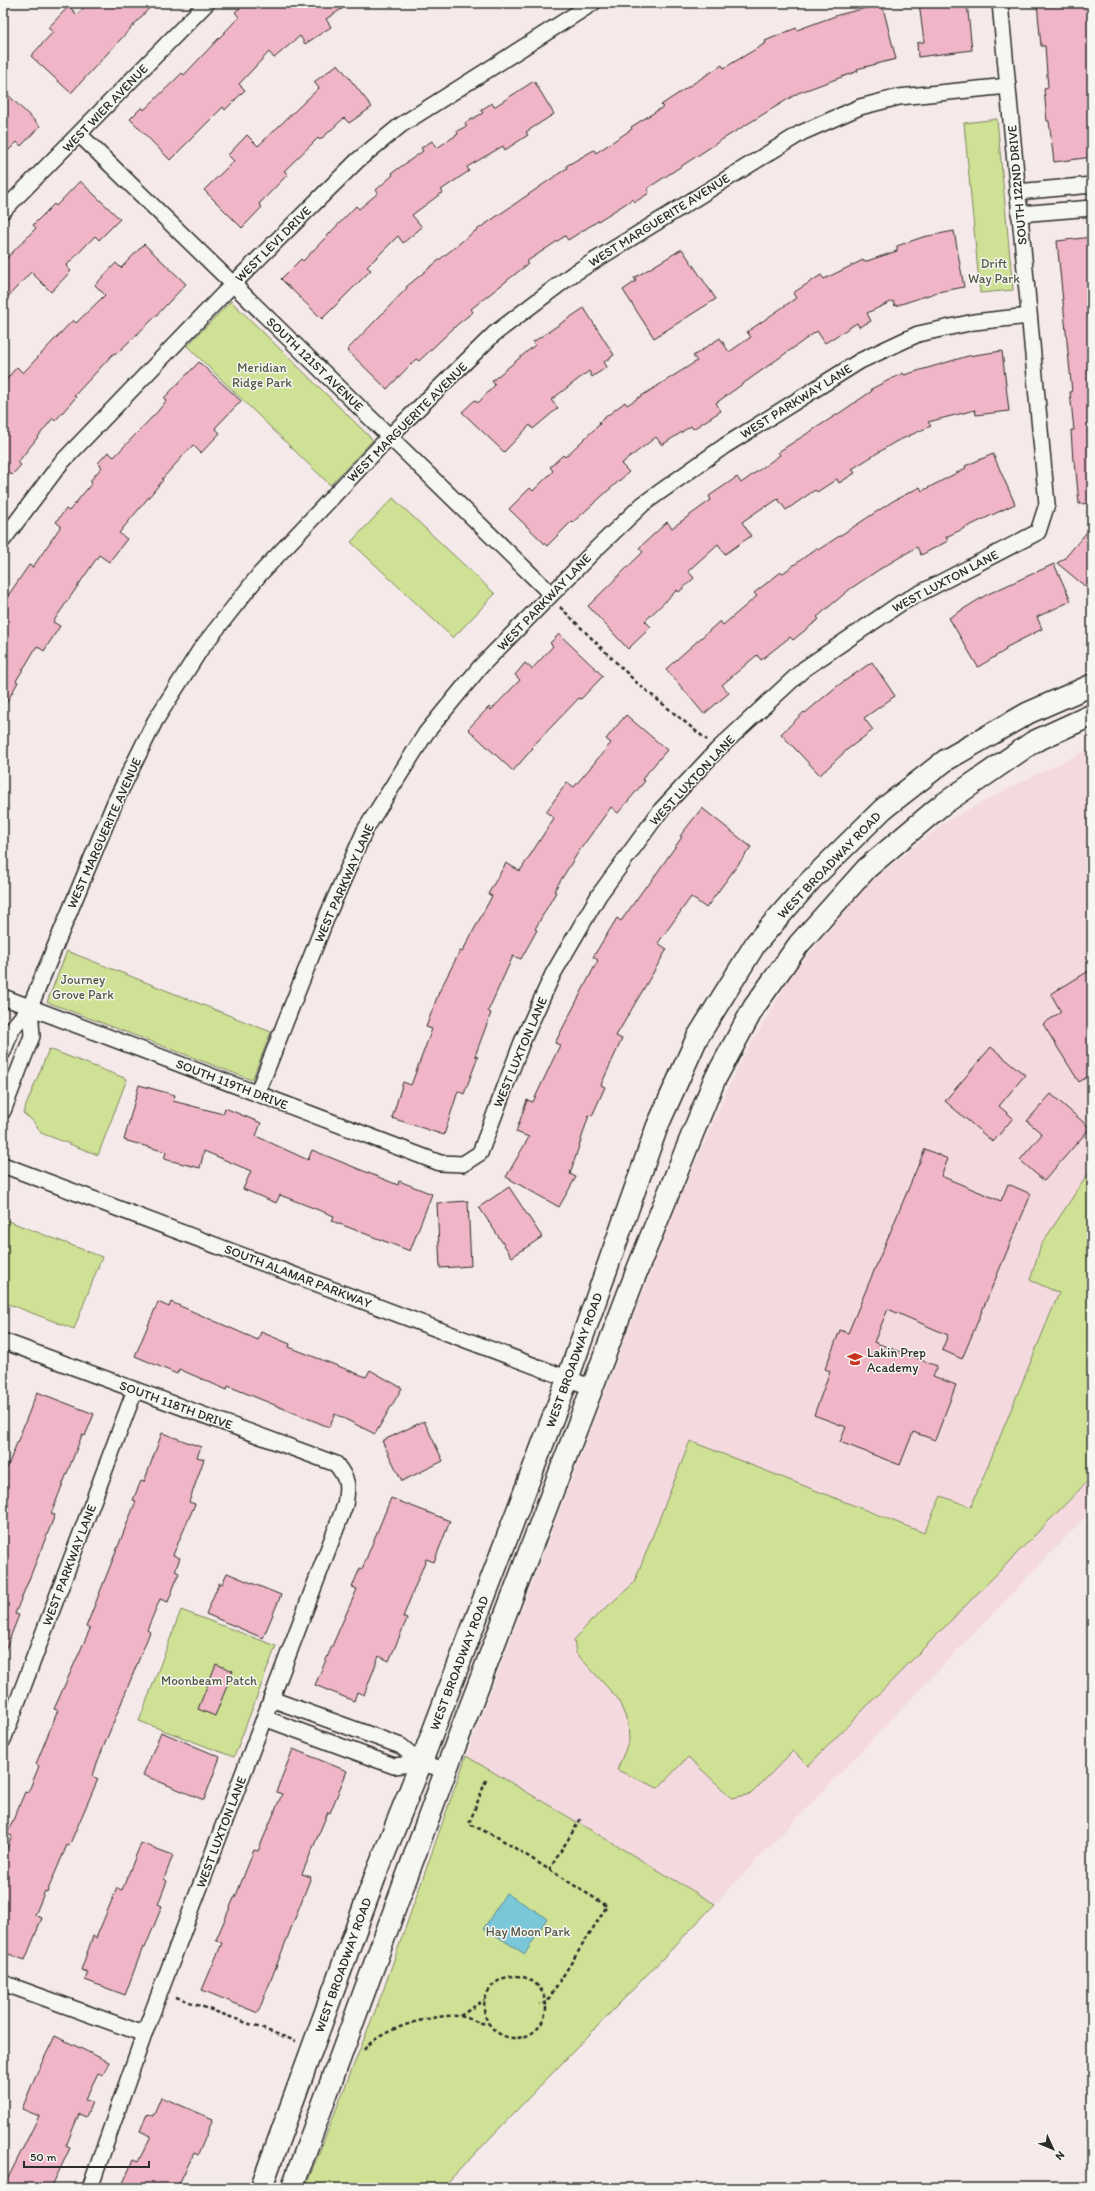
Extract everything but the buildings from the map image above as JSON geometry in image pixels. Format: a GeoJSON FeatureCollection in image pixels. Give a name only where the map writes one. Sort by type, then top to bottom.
{"type":"FeatureCollection","features":[{"type":"Feature","properties":{"kind":"main road","name":"WEST BROADWAY ROAD"},"geometry":{"type":"LineString","coordinates":[[261,2188],[375,1877],[421,1763],[568,1378],[657,1127],[697,1038],[756,943],[810,881],[884,809],[946,760],[1028,713],[1092,686]]}},
{"type":"Feature","properties":{"kind":"main road","name":"WEST BROADWAY ROAD"},"geometry":{"type":"LineString","coordinates":[[292,2188],[446,1770],[641,1260],[714,1081],[754,1006],[799,944],[868,868],[939,807],[1033,742],[1092,715]]}},
{"type":"Feature","properties":{"kind":"street","name":"WEST WIER AVENUE"},"geometry":{"type":"LineString","coordinates":[[3,212],[80,135],[207,3]]}},
{"type":"Feature","properties":{"kind":"street","name":"WEST LEVI DRIVE"},"geometry":{"type":"LineString","coordinates":[[3,540],[60,464],[233,284],[358,160],[401,125],[593,3]]}},
{"type":"Feature","properties":{"kind":"street","name":"SOUTH 122ND DRIVE"},"geometry":{"type":"LineString","coordinates":[[1000,3],[1047,504],[1038,532]]}},
{"type":"Feature","properties":{"kind":"street","name":"WEST MARGUERITE AVENUE"},"geometry":{"type":"LineString","coordinates":[[3,1052],[12,1029],[30,1007],[115,802],[155,721],[200,650],[259,575],[389,437],[494,334],[573,274],[802,133],[860,107],[899,97],[1008,86]]}},
{"type":"Feature","properties":{"kind":"street","name":"SOUTH 121ST AVENUE"},"geometry":{"type":"LineString","coordinates":[[80,135],[551,594]]}},
{"type":"Feature","properties":{"kind":"street"},"geometry":{"type":"LineString","coordinates":[[1017,192],[1092,185]]}},
{"type":"Feature","properties":{"kind":"street"},"geometry":{"type":"LineString","coordinates":[[1019,214],[1092,208]]}},
{"type":"Feature","properties":{"kind":"street","name":"WEST PARKWAY LANE"},"geometry":{"type":"LineString","coordinates":[[257,1094],[328,914],[365,830],[426,733],[481,666],[551,594],[643,504],[726,445],[860,361],[918,334],[974,322],[1029,316]]}},
{"type":"Feature","properties":{"kind":"street","name":"WEST LUXTON LANE"},"geometry":{"type":"LineString","coordinates":[[463,1164],[480,1153],[522,1042],[547,988],[599,895],[661,810],[717,750],[804,669],[901,603],[1038,532]]}},
{"type":"Feature","properties":{"kind":"street","name":"SOUTH 119TH DRIVE"},"geometry":{"type":"LineString","coordinates":[[3,997],[440,1164],[463,1164]]}},
{"type":"Feature","properties":{"kind":"street","name":"WEST MARGUERITE AVENUE"},"geometry":{"type":"LineString","coordinates":[[3,1111],[32,1036],[30,1007]]}},
{"type":"Feature","properties":{"kind":"street","name":"SOUTH ALAMAR PARKWAY"},"geometry":{"type":"LineString","coordinates":[[3,1165],[593,1388]]}},
{"type":"Feature","properties":{"kind":"street","name":"SOUTH 118TH DRIVE"},"geometry":{"type":"LineString","coordinates":[[3,1341],[336,1464],[345,1476]]}},
{"type":"Feature","properties":{"kind":"street","name":"WEST PARKWAY LANE"},"geometry":{"type":"LineString","coordinates":[[3,1740],[135,1390]]}},
{"type":"Feature","properties":{"kind":"street","name":"WEST LUXTON LANE"},"geometry":{"type":"LineString","coordinates":[[90,2188],[144,2034],[345,1505],[348,1487],[345,1476]]}},
{"type":"Feature","properties":{"kind":"street"},"geometry":{"type":"LineString","coordinates":[[271,1699],[401,1746],[421,1763]]}},
{"type":"Feature","properties":{"kind":"street"},"geometry":{"type":"LineString","coordinates":[[264,1718],[394,1766],[421,1763],[446,1770]]}},
{"type":"Feature","properties":{"kind":"street"},"geometry":{"type":"LineString","coordinates":[[3,1983],[144,2034]]}},
{"type":"Feature","properties":{"kind":"path"},"geometry":{"type":"LineString","coordinates":[[551,594],[560,607],[637,684],[672,710],[717,750]]}},
{"type":"Feature","properties":{"kind":"path"},"geometry":{"type":"LineString","coordinates":[[486,1780],[470,1824],[483,1830],[607,1906],[546,2003],[539,2004]]}},
{"type":"Feature","properties":{"kind":"path"},"geometry":{"type":"LineString","coordinates":[[549,1870],[582,1817]]}},
{"type":"Feature","properties":{"kind":"path"},"geometry":{"type":"LineString","coordinates":[[515,1976],[523,1977],[538,1985],[543,1992],[546,2003],[545,2017],[541,2025],[528,2036],[520,2038],[503,2036],[496,2032],[488,2023],[484,2010],[485,1999],[492,1986],[499,1981],[515,1976]]}},
{"type":"Feature","properties":{"kind":"path"},"geometry":{"type":"LineString","coordinates":[[174,2001],[176,1996],[298,2042]]}},
{"type":"Feature","properties":{"kind":"path"},"geometry":{"type":"LineString","coordinates":[[460,2016],[485,1999]]}},
{"type":"Feature","properties":{"kind":"path"},"geometry":{"type":"LineString","coordinates":[[361,2054],[369,2043],[406,2026],[426,2020],[460,2016],[483,2024],[488,2023]]}},
{"type":"Feature","properties":{"kind":"shaded area","name":"Lakin Prep Academy"},"geometry":{"type":"Polygon","coordinates":[[[1092,748],[1092,1510],[715,1904],[466,1756],[675,1208],[738,1066],[793,973],[867,885],[946,821],[1041,772],[1092,748]]]}},
{"type":"Feature","properties":{"kind":"green space","name":"Drift Way Park"},"geometry":{"type":"Polygon","coordinates":[[[997,119],[1013,290],[980,293],[964,123],[997,119]]]}},
{"type":"Feature","properties":{"kind":"green space","name":"Meridian Ridge Park"},"geometry":{"type":"Polygon","coordinates":[[[231,301],[373,440],[330,485],[187,346],[231,301]]]}},
{"type":"Feature","properties":{"kind":"green space"},"geometry":{"type":"Polygon","coordinates":[[[393,498],[495,594],[453,638],[351,542],[393,498]]]}},
{"type":"Feature","properties":{"kind":"green space","name":"Journey Grove Park"},"geometry":{"type":"Polygon","coordinates":[[[67,951],[271,1032],[252,1080],[47,1002],[67,951]]]}},
{"type":"Feature","properties":{"kind":"green space"},"geometry":{"type":"Polygon","coordinates":[[[49,1049],[127,1079],[98,1155],[41,1133],[33,1121],[23,1113],[49,1049]]]}},
{"type":"Feature","properties":{"kind":"green space"},"geometry":{"type":"Polygon","coordinates":[[[1092,1168],[1092,1477],[808,1766],[793,1751],[751,1794],[732,1798],[688,1757],[658,1788],[617,1770],[629,1741],[628,1723],[618,1699],[576,1653],[574,1640],[591,1621],[634,1583],[690,1441],[924,1533],[941,1496],[971,1507],[1059,1293],[1030,1280],[1041,1245],[1092,1168]]]}},
{"type":"Feature","properties":{"kind":"green space"},"geometry":{"type":"Polygon","coordinates":[[[3,1219],[102,1257],[74,1329],[3,1302],[3,1219]]]}},
{"type":"Feature","properties":{"kind":"green space","name":"Moonbeam Patch"},"geometry":{"type":"Polygon","coordinates":[[[181,1610],[276,1646],[234,1757],[139,1721],[181,1610]]]}},
{"type":"Feature","properties":{"kind":"green space","name":"Hay Moon Park"},"geometry":{"type":"Polygon","coordinates":[[[466,1756],[715,1904],[442,2188],[305,2188],[383,1991],[466,1756]]]}},
{"type":"Feature","properties":{"kind":"water"},"geometry":{"type":"Polygon","coordinates":[[[506,1893],[547,1918],[525,1954],[484,1928],[506,1893]]]}},
{"type":"Feature","properties":{"kind":"place","name":"Lakin Prep Academy"},"geometry":{"type":"Point","coordinates":[855,1359]}}]}
